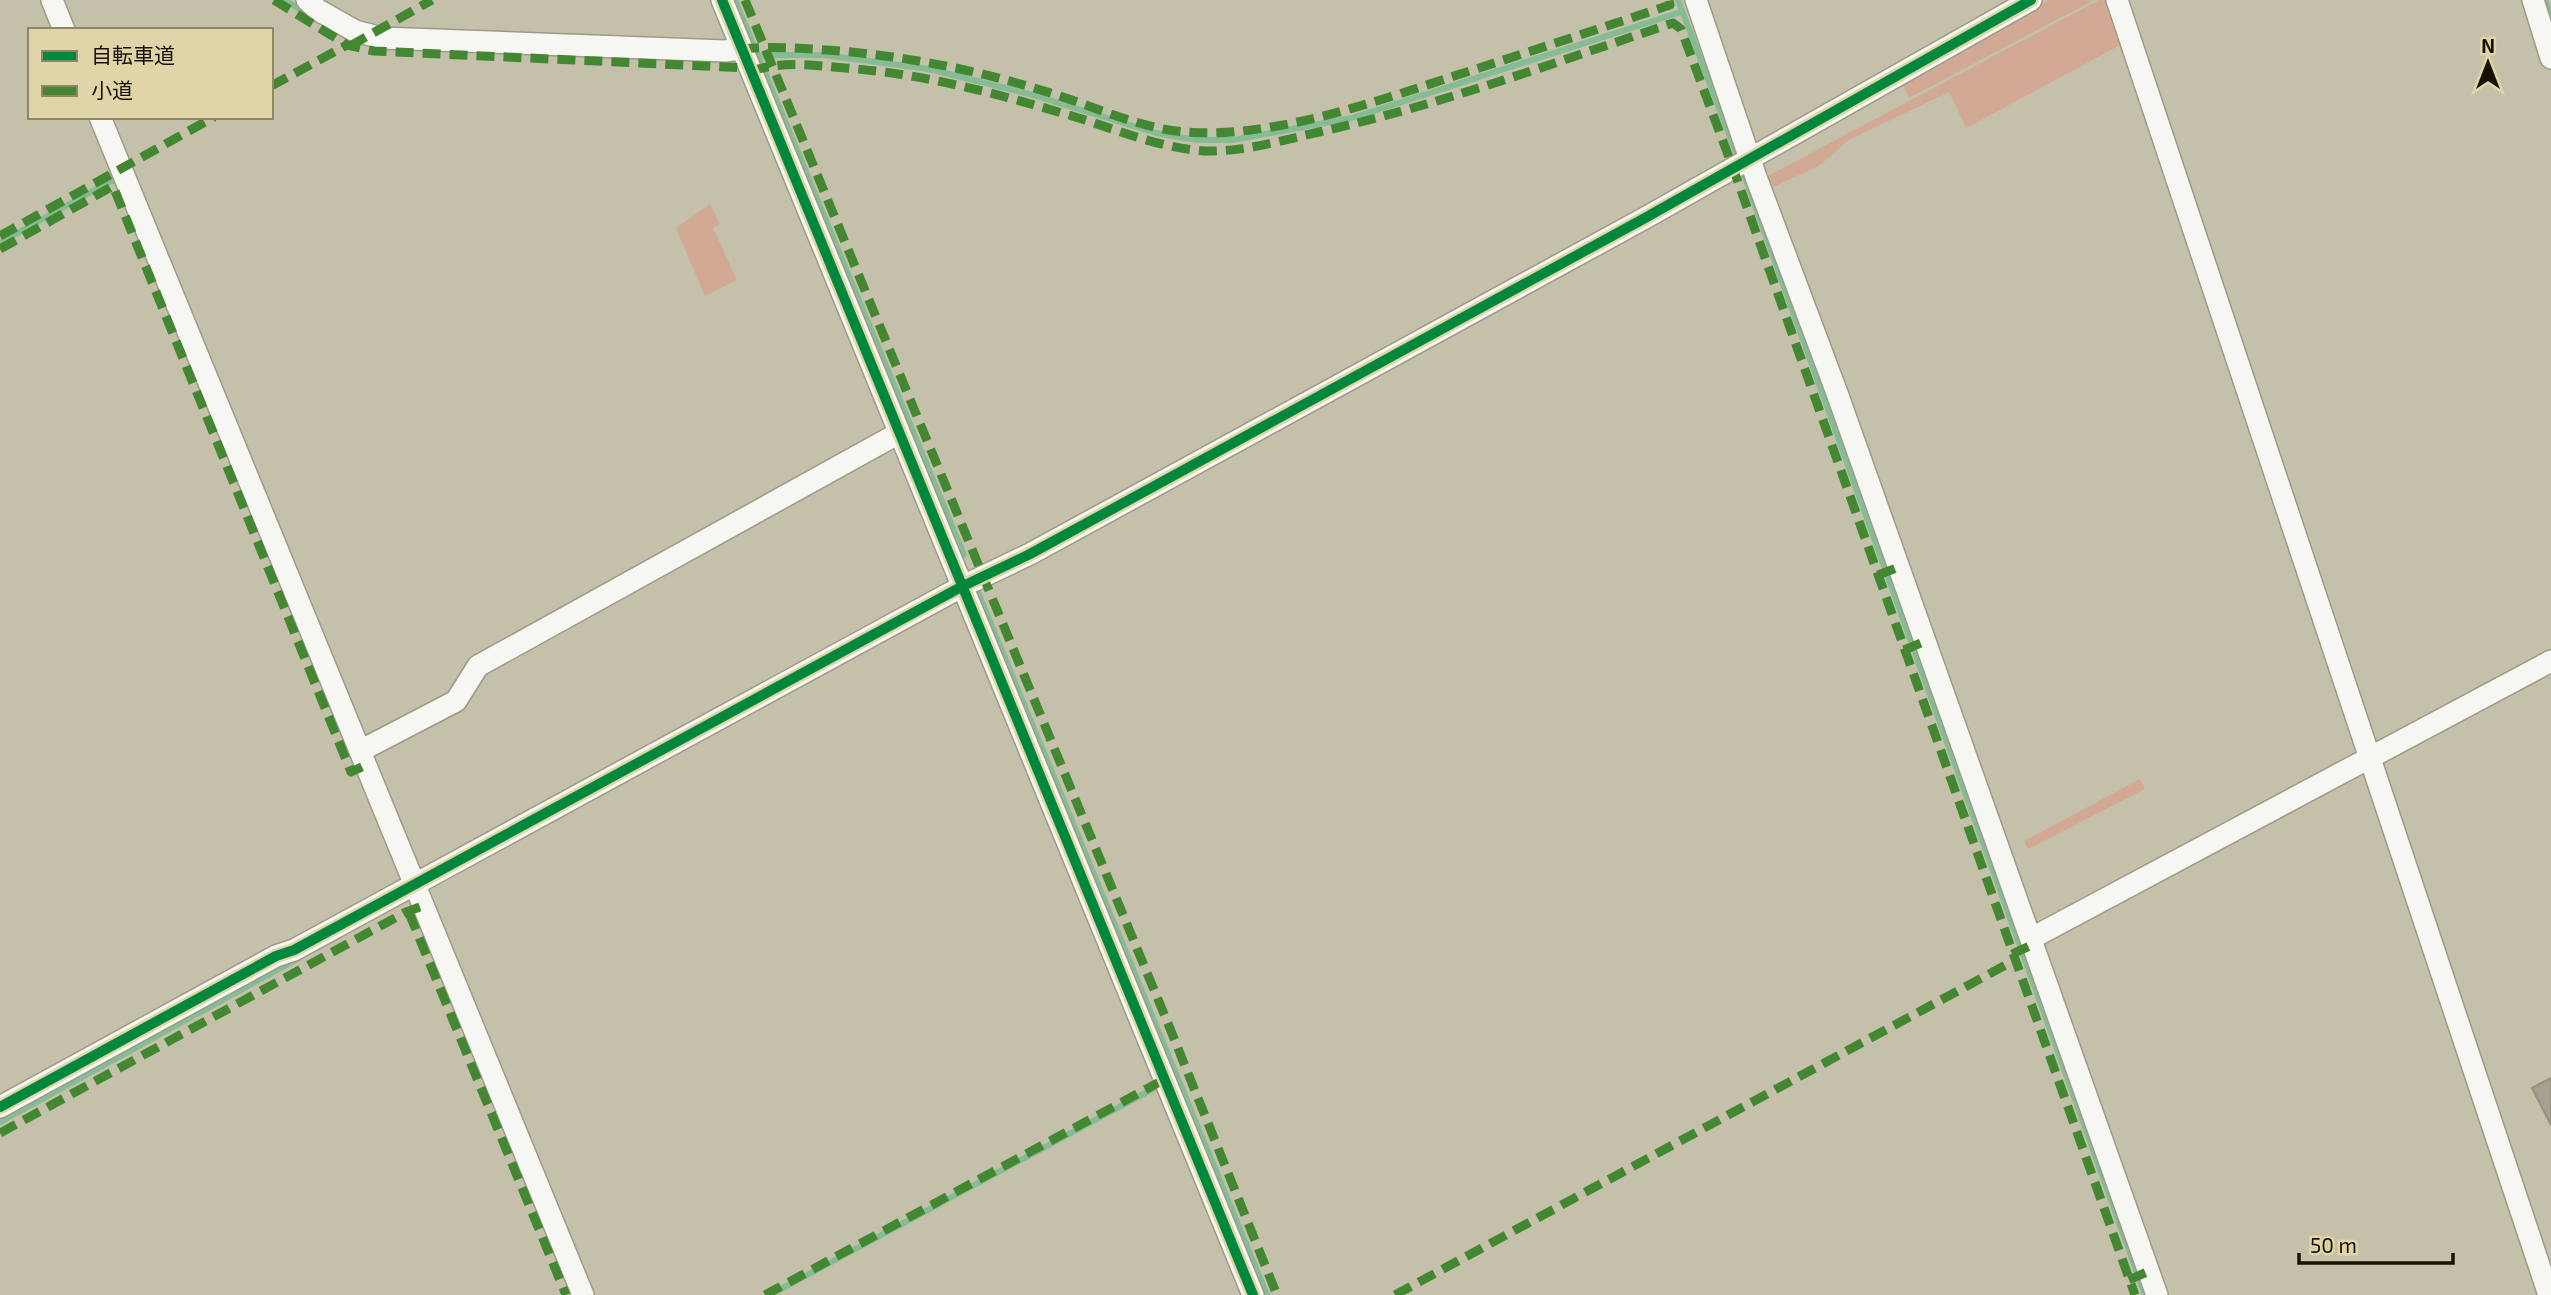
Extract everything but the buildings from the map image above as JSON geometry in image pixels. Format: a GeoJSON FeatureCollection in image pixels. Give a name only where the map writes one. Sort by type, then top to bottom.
{"type":"FeatureCollection","features":[{"type":"Feature","properties":{"kind":"street"},"geometry":{"type":"LineString","coordinates":[[52,0],[63,28]]}},
{"type":"Feature","properties":{"kind":"street"},"geometry":{"type":"LineString","coordinates":[[307,0],[318,10],[355,31],[382,38],[725,51],[744,55]]}},
{"type":"Feature","properties":{"kind":"street"},"geometry":{"type":"LineString","coordinates":[[722,0],[1253,1295]]}},
{"type":"Feature","properties":{"kind":"street"},"geometry":{"type":"LineString","coordinates":[[1696,0],[1743,162],[2032,938],[2157,1295]]}},
{"type":"Feature","properties":{"kind":"street"},"geometry":{"type":"LineString","coordinates":[[0,1107],[276,956],[294,950],[414,886],[961,587],[1030,554],[1645,218],[2031,0]]}},
{"type":"Feature","properties":{"kind":"street"},"geometry":{"type":"LineString","coordinates":[[2117,0],[2368,760],[2549,1295]]}},
{"type":"Feature","properties":{"kind":"street"},"geometry":{"type":"LineString","coordinates":[[2533,0],[2551,58]]}},
{"type":"Feature","properties":{"kind":"street"},"geometry":{"type":"LineString","coordinates":[[101,119],[583,1295]]}},
{"type":"Feature","properties":{"kind":"street"},"geometry":{"type":"LineString","coordinates":[[360,751],[456,701],[478,666],[899,433]]}},
{"type":"Feature","properties":{"kind":"street"},"geometry":{"type":"LineString","coordinates":[[2032,938],[2551,661]]}},
{"type":"Feature","properties":{"kind":"shaded area"},"geometry":{"type":"Polygon","coordinates":[[[2049,0],[2094,0],[1909,98],[1902,83],[2049,0]]]}},
{"type":"Feature","properties":{"kind":"shaded area"},"geometry":{"type":"Polygon","coordinates":[[[2099,0],[2107,0],[2122,44],[1966,128],[1949,92],[1849,140],[1820,165],[1774,187],[1768,176],[2099,0]]]}},
{"type":"Feature","properties":{"kind":"shaded area"},"geometry":{"type":"Polygon","coordinates":[[[710,204],[720,224],[713,228],[737,280],[705,296],[676,228],[710,204]]]}},
{"type":"Feature","properties":{"kind":"shaded area"},"geometry":{"type":"Polygon","coordinates":[[[2140,779],[2145,789],[2028,849],[2024,841],[2140,779]]]}},
{"type":"Feature","properties":{"kind":"waterway"},"geometry":{"type":"LineString","coordinates":[[284,0],[310,15]]}},
{"type":"Feature","properties":{"kind":"waterway"},"geometry":{"type":"LineString","coordinates":[[735,0],[964,555]]}},
{"type":"Feature","properties":{"kind":"waterway"},"geometry":{"type":"LineString","coordinates":[[1678,0],[1737,155],[2145,1295]]}},
{"type":"Feature","properties":{"kind":"waterway"},"geometry":{"type":"LineString","coordinates":[[2545,0],[2551,18]]}},
{"type":"Feature","properties":{"kind":"waterway"},"geometry":{"type":"LineString","coordinates":[[750,57],[824,55],[929,69],[1033,95],[1156,133],[1196,140],[1233,140],[1352,118],[1681,12]]}},
{"type":"Feature","properties":{"kind":"waterway"},"geometry":{"type":"LineString","coordinates":[[0,243],[109,182],[115,180],[119,186]]}},
{"type":"Feature","properties":{"kind":"waterway"},"geometry":{"type":"LineString","coordinates":[[972,592],[977,590],[1267,1295]]}},
{"type":"Feature","properties":{"kind":"waterway"},"geometry":{"type":"LineString","coordinates":[[0,1122],[299,958]]}},
{"type":"Feature","properties":{"kind":"waterway"},"geometry":{"type":"LineString","coordinates":[[770,1295],[1160,1085]]}},
{"type":"Feature","properties":{"kind":"marked path"},"geometry":{"type":"LineString","coordinates":[[274,0],[347,45],[374,51],[749,68]]}},
{"type":"Feature","properties":{"kind":"marked path"},"geometry":{"type":"LineString","coordinates":[[350,46],[432,0]]}},
{"type":"Feature","properties":{"kind":"marked path"},"geometry":{"type":"LineString","coordinates":[[745,0],[1169,1026],[1277,1295]]}},
{"type":"Feature","properties":{"kind":"marked path"},"geometry":{"type":"LineString","coordinates":[[741,49],[773,47],[826,50],[936,64],[1017,83],[1151,126],[1186,132],[1218,133],[1287,124],[1391,97],[1670,5],[1669,0]]}},
{"type":"Feature","properties":{"kind":"marked path"},"geometry":{"type":"LineString","coordinates":[[751,71],[798,65],[903,75],[1015,100],[1157,143],[1192,150],[1224,151],[1279,142],[1409,109],[1673,23],[1681,29],[2135,1295]]}},
{"type":"Feature","properties":{"kind":"marked path"},"geometry":{"type":"LineString","coordinates":[[273,85],[347,45]]}},
{"type":"Feature","properties":{"kind":"marked path"},"geometry":{"type":"LineString","coordinates":[[0,236],[210,119]]}},
{"type":"Feature","properties":{"kind":"marked path"},"geometry":{"type":"LineString","coordinates":[[0,249],[113,186],[351,772],[366,765]]}},
{"type":"Feature","properties":{"kind":"marked path"},"geometry":{"type":"LineString","coordinates":[[1878,575],[1899,567]]}},
{"type":"Feature","properties":{"kind":"marked path"},"geometry":{"type":"LineString","coordinates":[[1904,650],[1926,641]]}},
{"type":"Feature","properties":{"kind":"marked path"},"geometry":{"type":"LineString","coordinates":[[0,1133],[406,912],[423,906]]}},
{"type":"Feature","properties":{"kind":"marked path"},"geometry":{"type":"LineString","coordinates":[[409,913],[566,1295]]}},
{"type":"Feature","properties":{"kind":"marked path"},"geometry":{"type":"LineString","coordinates":[[2012,954],[2034,944]]}},
{"type":"Feature","properties":{"kind":"marked path"},"geometry":{"type":"LineString","coordinates":[[1395,1295],[2015,960]]}},
{"type":"Feature","properties":{"kind":"marked path"},"geometry":{"type":"LineString","coordinates":[[765,1295],[1165,1079]]}},
{"type":"Feature","properties":{"kind":"marked path"},"geometry":{"type":"LineString","coordinates":[[2129,1280],[2149,1271]]}},
{"type":"Feature","properties":{"kind":"cycle path"},"geometry":{"type":"LineString","coordinates":[[722,0],[1253,1295]]}},
{"type":"Feature","properties":{"kind":"cycle path"},"geometry":{"type":"LineString","coordinates":[[0,1107],[961,587],[1030,554],[1645,218],[2031,0]]}}]}
